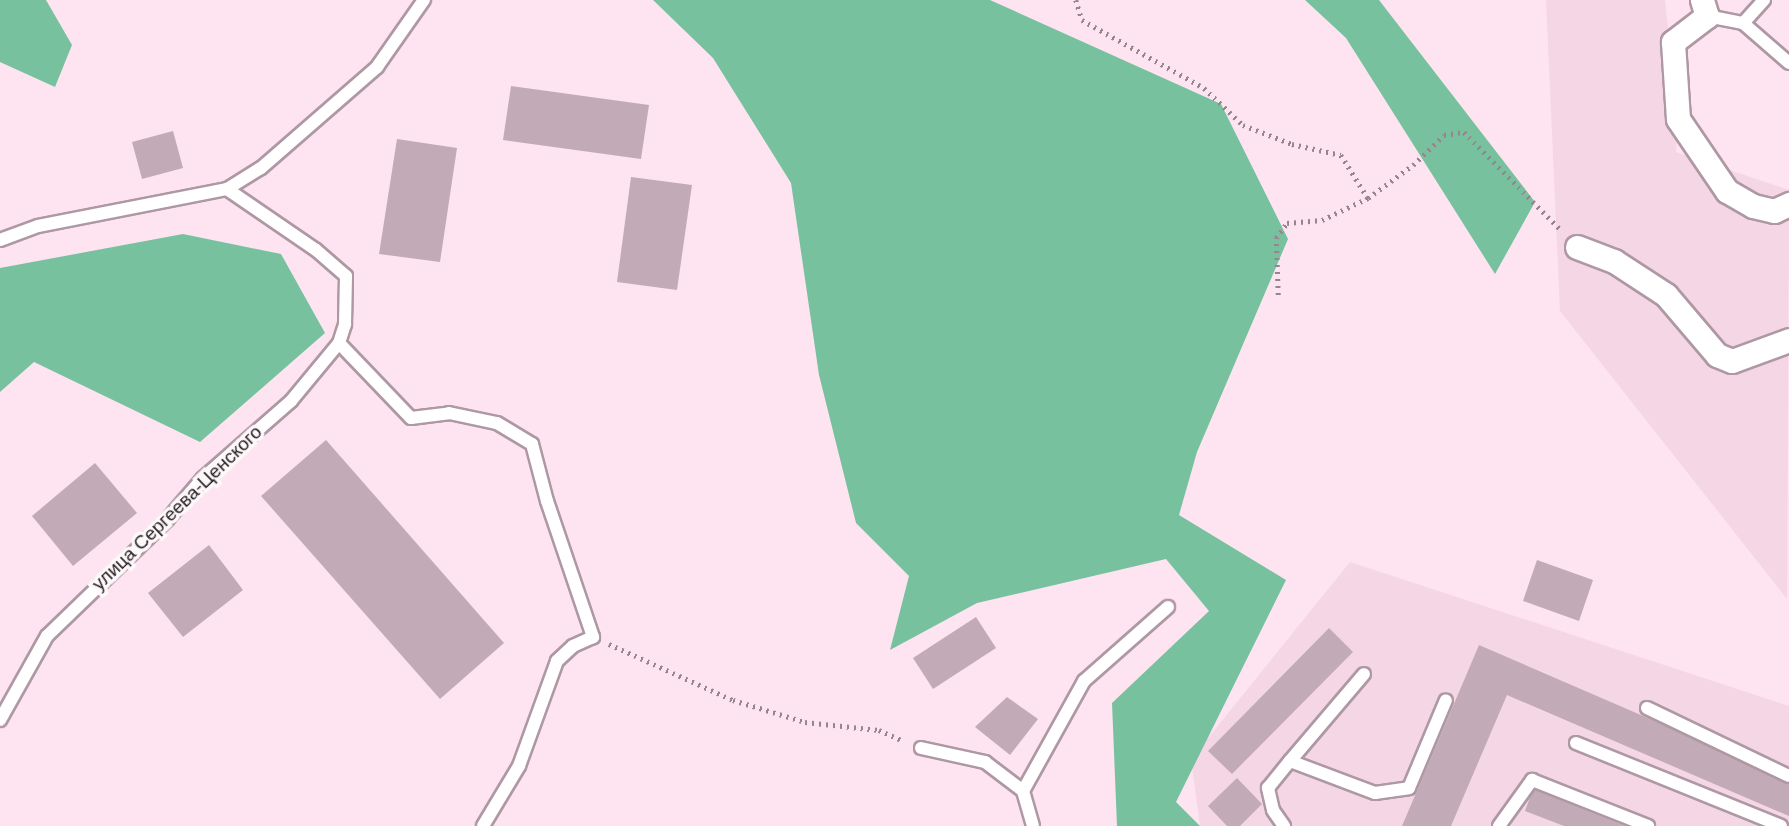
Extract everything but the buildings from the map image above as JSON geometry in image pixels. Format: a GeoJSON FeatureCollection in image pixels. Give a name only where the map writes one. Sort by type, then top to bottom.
{"type":"FeatureCollection","features":[{"type":"Feature","properties":{"kind":"street"},"geometry":{"type":"LineString","coordinates":[[1704,8],[1673,42],[1678,119],[1727,191],[1754,206],[1774,211],[1789,204]]}},
{"type":"Feature","properties":{"kind":"street"},"geometry":{"type":"LineString","coordinates":[[1577,247],[1614,261],[1666,295],[1717,355],[1732,361],[1789,340]]}},
{"type":"Feature","properties":{"kind":"lane"},"geometry":{"type":"LineString","coordinates":[[0,240],[38,226],[228,189],[261,168],[377,67],[424,0]]}},
{"type":"Feature","properties":{"kind":"lane"},"geometry":{"type":"LineString","coordinates":[[1743,23],[1764,0]]}},
{"type":"Feature","properties":{"kind":"lane"},"geometry":{"type":"LineString","coordinates":[[1704,8],[1743,23],[1789,63]]}},
{"type":"Feature","properties":{"kind":"lane","name":"улица Сергеева-Ценского"},"geometry":{"type":"LineString","coordinates":[[0,720],[47,636],[167,520],[203,478],[291,401],[339,343],[345,324],[346,276],[316,250],[228,189]]}},
{"type":"Feature","properties":{"kind":"lane"},"geometry":{"type":"LineString","coordinates":[[339,343],[411,418],[449,413],[497,422],[533,444],[547,501],[593,636],[565,652],[556,661],[519,766],[483,826]]}},
{"type":"Feature","properties":{"kind":"lane"},"geometry":{"type":"LineString","coordinates":[[1023,791],[1084,681],[1168,607]]}},
{"type":"Feature","properties":{"kind":"lane"},"geometry":{"type":"LineString","coordinates":[[1284,826],[1273,810],[1268,788],[1364,674]]}},
{"type":"Feature","properties":{"kind":"lane"},"geometry":{"type":"LineString","coordinates":[[1290,761],[1375,793],[1409,788],[1446,700]]}},
{"type":"Feature","properties":{"kind":"lane"},"geometry":{"type":"LineString","coordinates":[[1647,708],[1789,776]]}},
{"type":"Feature","properties":{"kind":"lane"},"geometry":{"type":"LineString","coordinates":[[1576,743],[1781,826]]}},
{"type":"Feature","properties":{"kind":"lane"},"geometry":{"type":"LineString","coordinates":[[921,748],[985,762],[1023,791],[1032,826]]}},
{"type":"Feature","properties":{"kind":"lane"},"geometry":{"type":"LineString","coordinates":[[1503,825],[1532,780],[1648,826]]}},
{"type":"Feature","properties":{"kind":"path"},"geometry":{"type":"LineString","coordinates":[[1076,0],[1082,20],[1204,88],[1243,125],[1292,144],[1341,155],[1368,198]]}},
{"type":"Feature","properties":{"kind":"path"},"geometry":{"type":"LineString","coordinates":[[1278,295],[1276,238],[1287,223],[1322,220],[1368,198],[1413,165],[1444,135],[1464,132],[1577,247]]}},
{"type":"Feature","properties":{"kind":"path"},"geometry":{"type":"LineString","coordinates":[[593,636],[733,700],[805,722],[879,730],[921,748]]}},
{"type":"Feature","properties":{"kind":"shaded area"},"geometry":{"type":"Polygon","coordinates":[[[1546,0],[1665,0],[1678,119],[1676,152],[1789,190],[1787,599],[1560,311],[1546,0]]]}},
{"type":"Feature","properties":{"kind":"shaded area"},"geometry":{"type":"Polygon","coordinates":[[[1350,562],[1789,706],[1789,826],[1200,826],[1191,759],[1350,562]]]}},
{"type":"Feature","properties":{"kind":"green space"},"geometry":{"type":"Polygon","coordinates":[[[0,0],[46,0],[72,45],[55,87],[0,62],[0,0]]]}},
{"type":"Feature","properties":{"kind":"green space"},"geometry":{"type":"Polygon","coordinates":[[[653,0],[990,0],[1221,104],[1288,239],[1197,452],[1179,515],[1286,580],[1176,802],[1200,826],[1117,826],[1112,703],[1209,611],[1166,559],[977,603],[890,650],[909,576],[856,523],[819,375],[791,183],[713,58],[653,0]]]}},
{"type":"Feature","properties":{"kind":"green space"},"geometry":{"type":"Polygon","coordinates":[[[1305,0],[1379,0],[1535,202],[1495,274],[1346,38],[1305,0]]]}},
{"type":"Feature","properties":{"kind":"green space"},"geometry":{"type":"Polygon","coordinates":[[[183,234],[281,254],[325,333],[200,442],[34,362],[0,392],[0,268],[183,234]]]}}]}
